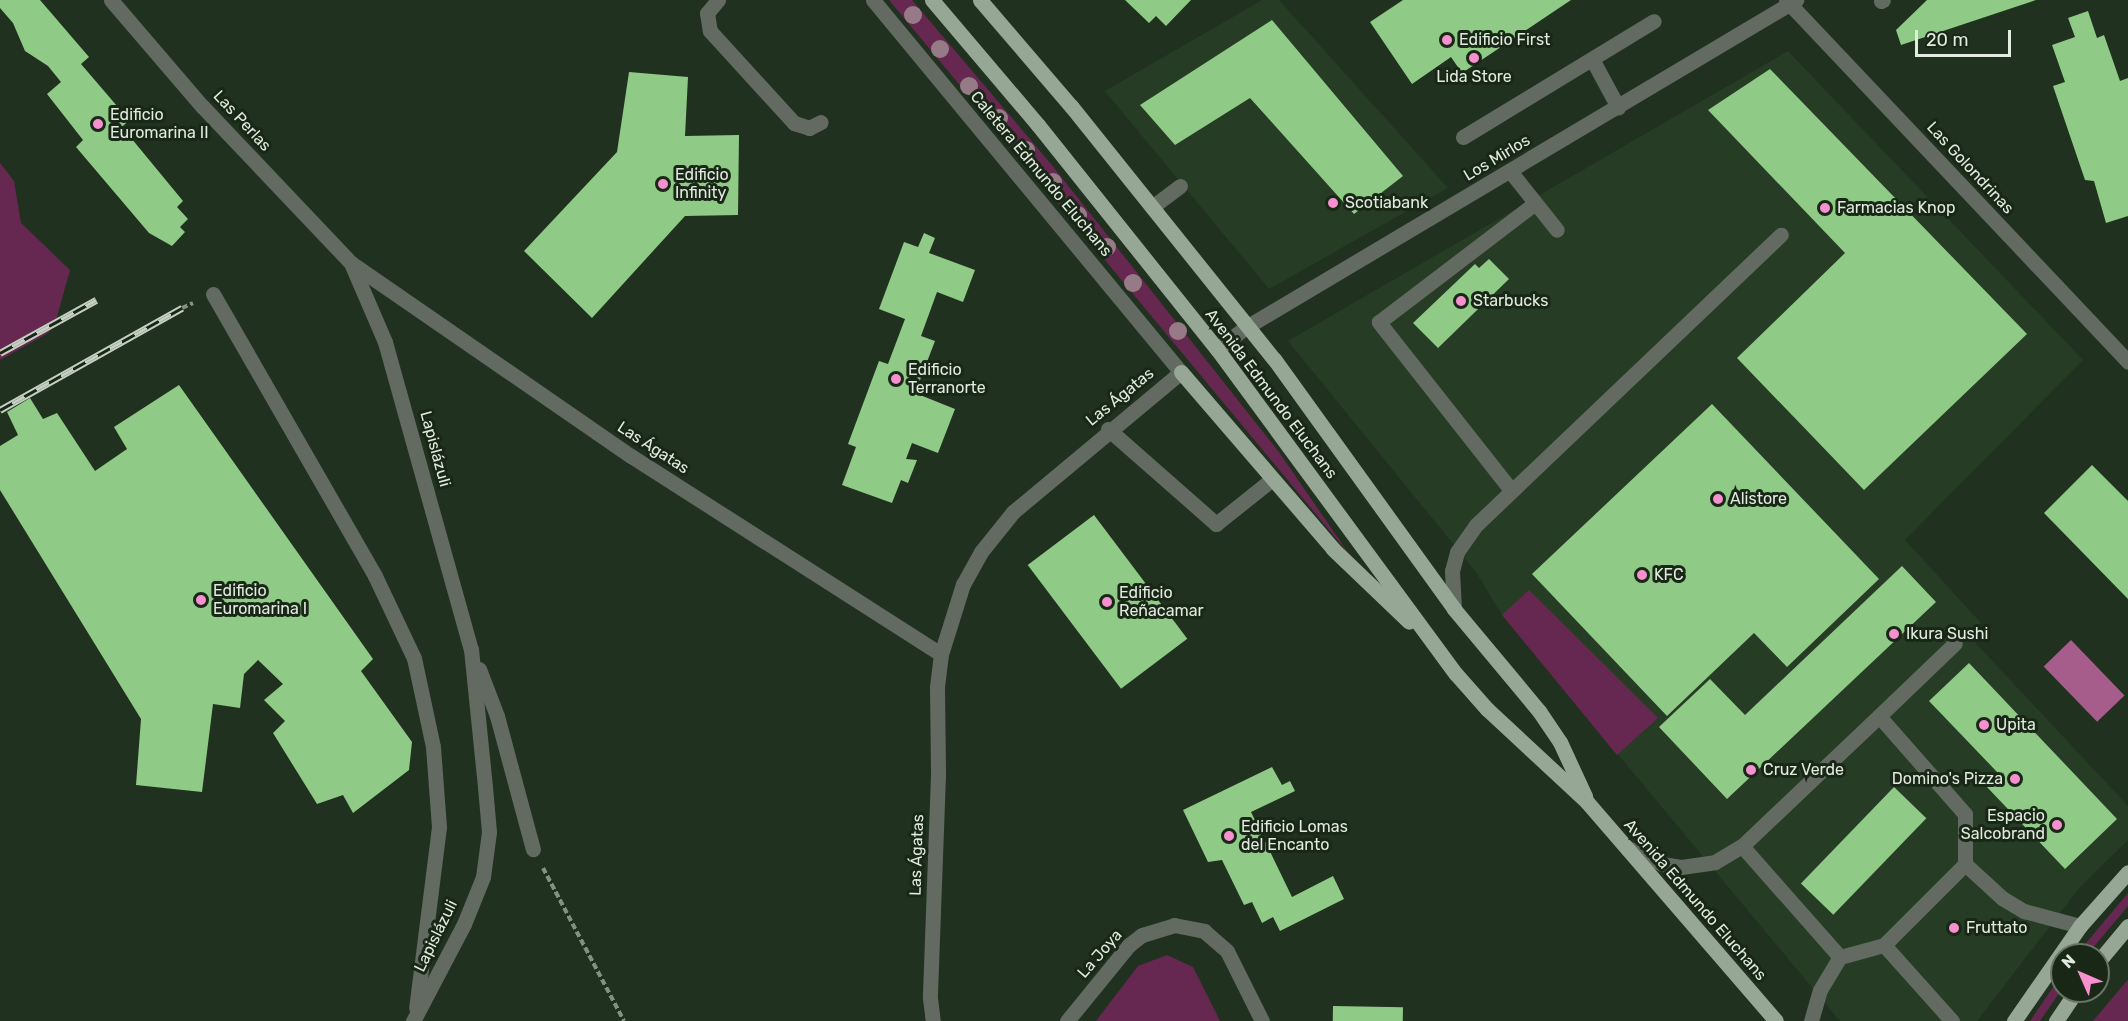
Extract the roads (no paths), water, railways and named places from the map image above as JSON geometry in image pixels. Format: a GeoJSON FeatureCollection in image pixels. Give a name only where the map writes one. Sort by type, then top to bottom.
{"type":"FeatureCollection","features":[{"type":"Feature","properties":{"kind":"main road","name":"Avenida Edmundo Eluchans"},"geometry":{"type":"LineString","coordinates":[[932,0],[1038,125],[1217,349],[1427,636],[1487,709],[1587,802],[1776,1021]]}},
{"type":"Feature","properties":{"kind":"main road","name":"Avenida Edmundo Eluchans"},"geometry":{"type":"LineString","coordinates":[[980,0],[1248,326],[1454,609],[1544,719],[1560,742],[1587,802]]}},
{"type":"Feature","properties":{"kind":"main road"},"geometry":{"type":"LineString","coordinates":[[1181,372],[1271,480],[1357,575],[1427,636]]}},
{"type":"Feature","properties":{"kind":"main road"},"geometry":{"type":"LineString","coordinates":[[2014,1021],[2080,926],[2128,872]]}},
{"type":"Feature","properties":{"kind":"main road"},"geometry":{"type":"LineString","coordinates":[[2110,948],[2128,926]]}},
{"type":"Feature","properties":{"kind":"main road"},"geometry":{"type":"LineString","coordinates":[[2056,1021],[2068,1003]]}},
{"type":"Feature","properties":{"kind":"street","name":"Las Perlas"},"geometry":{"type":"LineString","coordinates":[[111,0],[202,106],[351,263]]}},
{"type":"Feature","properties":{"kind":"street"},"geometry":{"type":"LineString","coordinates":[[718,0],[707,14],[710,31],[794,123],[808,128],[821,122]]}},
{"type":"Feature","properties":{"kind":"street","name":"Caletera Edmundo Eluchans"},"geometry":{"type":"LineString","coordinates":[[873,0],[1181,372]]}},
{"type":"Feature","properties":{"kind":"street","name":"Los Mirlos"},"geometry":{"type":"LineString","coordinates":[[1217,349],[1248,326],[1791,2]]}},
{"type":"Feature","properties":{"kind":"street","name":"Las Golondrinas"},"geometry":{"type":"LineString","coordinates":[[1791,2],[2128,362]]}},
{"type":"Feature","properties":{"kind":"street"},"geometry":{"type":"LineString","coordinates":[[1463,137],[1654,21]]}},
{"type":"Feature","properties":{"kind":"street"},"geometry":{"type":"LineString","coordinates":[[1592,59],[1618,107]]}},
{"type":"Feature","properties":{"kind":"street"},"geometry":{"type":"LineString","coordinates":[[1510,171],[1557,230]]}},
{"type":"Feature","properties":{"kind":"street"},"geometry":{"type":"LineString","coordinates":[[1152,207],[1180,186]]}},
{"type":"Feature","properties":{"kind":"street"},"geometry":{"type":"LineString","coordinates":[[1511,490],[1379,322],[1535,203]]}},
{"type":"Feature","properties":{"kind":"street"},"geometry":{"type":"LineString","coordinates":[[1454,609],[1452,571],[1457,552],[1476,525],[1781,235]]}},
{"type":"Feature","properties":{"kind":"street","name":"Lapislázuli"},"geometry":{"type":"LineString","coordinates":[[351,263],[385,342],[471,649],[497,716],[533,849]]}},
{"type":"Feature","properties":{"kind":"street","name":"Las Ágatas"},"geometry":{"type":"LineString","coordinates":[[351,263],[402,295],[631,456],[941,654]]}},
{"type":"Feature","properties":{"kind":"street"},"geometry":{"type":"LineString","coordinates":[[213,294],[375,576],[414,658],[433,747],[440,827],[414,1019]]}},
{"type":"Feature","properties":{"kind":"street","name":"Las Ágatas"},"geometry":{"type":"LineString","coordinates":[[933,1021],[930,998],[938,775],[937,688],[941,654],[963,584],[996,532],[1013,512],[1108,429],[1181,372]]}},
{"type":"Feature","properties":{"kind":"street"},"geometry":{"type":"LineString","coordinates":[[1108,429],[1216,524],[1271,480]]}},
{"type":"Feature","properties":{"kind":"street"},"geometry":{"type":"LineString","coordinates":[[1614,834],[1644,858],[1681,867],[1715,862],[1742,846],[1955,643]]}},
{"type":"Feature","properties":{"kind":"street","name":"Lapislázuli"},"geometry":{"type":"LineString","coordinates":[[414,1019],[464,924],[483,877],[488,851],[471,649]]}},
{"type":"Feature","properties":{"kind":"street"},"geometry":{"type":"LineString","coordinates":[[1811,1021],[1820,990],[1840,957],[1884,945],[1965,864],[1965,814],[1879,716]]}},
{"type":"Feature","properties":{"kind":"street"},"geometry":{"type":"LineString","coordinates":[[1742,846],[1840,957]]}},
{"type":"Feature","properties":{"kind":"street"},"geometry":{"type":"LineString","coordinates":[[1965,864],[2002,898],[2024,911],[2080,926]]}},
{"type":"Feature","properties":{"kind":"street","name":"La Joya"},"geometry":{"type":"LineString","coordinates":[[1067,1021],[1129,945],[1158,927],[1174,925],[1204,932],[1227,951],[1262,1021]]}},
{"type":"Feature","properties":{"kind":"street"},"geometry":{"type":"LineString","coordinates":[[1884,945],[1952,1021]]}},
{"type":"Feature","properties":{"kind":"railway"},"geometry":{"type":"LineString","coordinates":[[0,353],[96,300]]}},
{"type":"Feature","properties":{"kind":"railway"},"geometry":{"type":"LineString","coordinates":[[0,410],[182,308]]}},
{"type":"Feature","properties":{"kind":"place","name":"Edificio First"},"geometry":{"type":"Point","coordinates":[1447,40]}},
{"type":"Feature","properties":{"kind":"place","name":"Lida Store"},"geometry":{"type":"Point","coordinates":[1474,58]}},
{"type":"Feature","properties":{"kind":"place","name":"Edificio Euromarina II"},"geometry":{"type":"Point","coordinates":[98,124]}},
{"type":"Feature","properties":{"kind":"place","name":"Edificio Infinity"},"geometry":{"type":"Point","coordinates":[663,184]}},
{"type":"Feature","properties":{"kind":"place","name":"Scotiabank"},"geometry":{"type":"Point","coordinates":[1333,203]}},
{"type":"Feature","properties":{"kind":"place","name":"Farmacias Knop"},"geometry":{"type":"Point","coordinates":[1825,208]}},
{"type":"Feature","properties":{"kind":"place","name":"Starbucks"},"geometry":{"type":"Point","coordinates":[1461,301]}},
{"type":"Feature","properties":{"kind":"place","name":"Edificio Terranorte"},"geometry":{"type":"Point","coordinates":[896,379]}},
{"type":"Feature","properties":{"kind":"place","name":"Alistore"},"geometry":{"type":"Point","coordinates":[1718,499]}},
{"type":"Feature","properties":{"kind":"place","name":"KFC"},"geometry":{"type":"Point","coordinates":[1642,575]}},
{"type":"Feature","properties":{"kind":"place","name":"Edificio Euromarina I"},"geometry":{"type":"Point","coordinates":[201,600]}},
{"type":"Feature","properties":{"kind":"place","name":"Edificio Reñacamar"},"geometry":{"type":"Point","coordinates":[1107,602]}},
{"type":"Feature","properties":{"kind":"place","name":"Ikura Sushi"},"geometry":{"type":"Point","coordinates":[1894,634]}},
{"type":"Feature","properties":{"kind":"place","name":"Upita"},"geometry":{"type":"Point","coordinates":[1984,725]}},
{"type":"Feature","properties":{"kind":"place","name":"Cruz Verde"},"geometry":{"type":"Point","coordinates":[1751,770]}},
{"type":"Feature","properties":{"kind":"place","name":"Domino's Pizza"},"geometry":{"type":"Point","coordinates":[2015,779]}},
{"type":"Feature","properties":{"kind":"place","name":"Espacio Salcobrand"},"geometry":{"type":"Point","coordinates":[2057,825]}},
{"type":"Feature","properties":{"kind":"place","name":"Edificio Lomas del Encanto"},"geometry":{"type":"Point","coordinates":[1229,836]}},
{"type":"Feature","properties":{"kind":"place","name":"Fruttato"},"geometry":{"type":"Point","coordinates":[1954,928]}}]}
